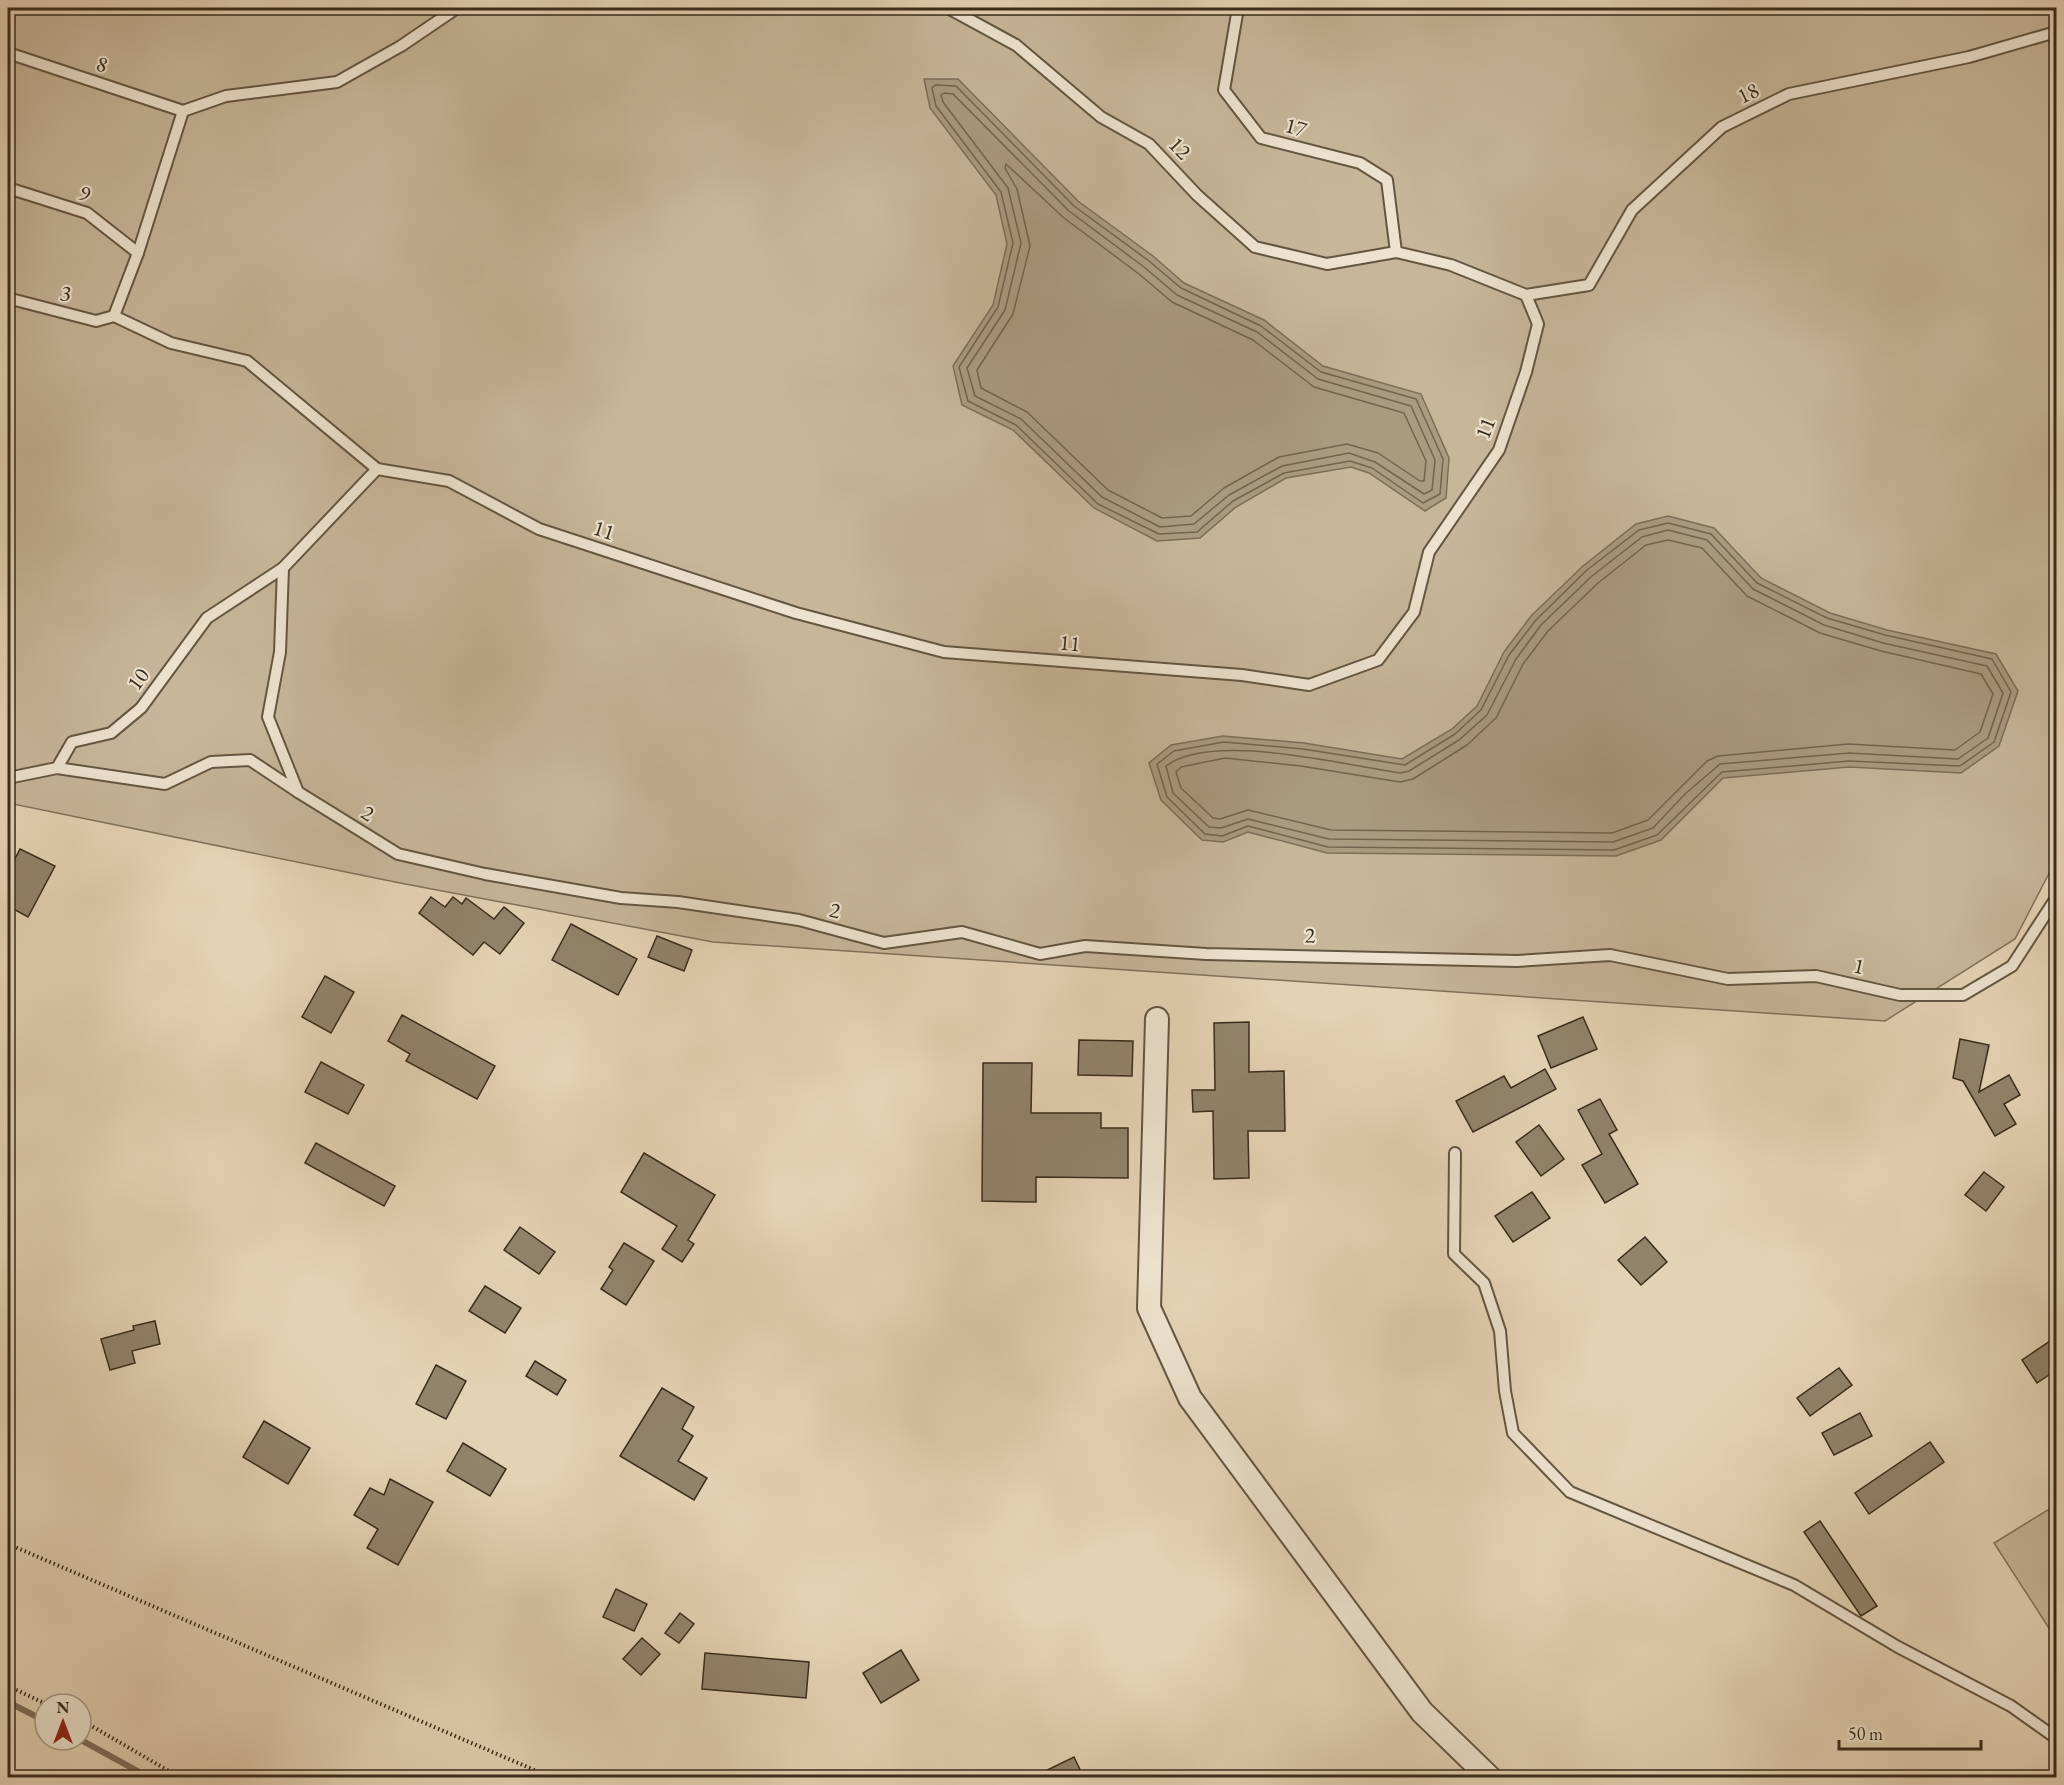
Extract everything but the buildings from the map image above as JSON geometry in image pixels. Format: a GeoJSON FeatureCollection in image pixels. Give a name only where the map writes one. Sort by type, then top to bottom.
{"type":"FeatureCollection","features":[{"type":"Feature","properties":{"kind":"street"},"geometry":{"type":"LineString","coordinates":[[1157,1019],[1149,1308],[1190,1398],[1422,1712],[1490,1778]]}},
{"type":"Feature","properties":{"kind":"lane"},"geometry":{"type":"LineString","coordinates":[[377,469],[247,361],[171,343],[114,316],[138,253],[183,111],[226,96],[337,82],[401,46],[457,8]]}},
{"type":"Feature","properties":{"kind":"lane","name":"12"},"geometry":{"type":"LineString","coordinates":[[948,8],[1016,45],[1101,117],[1149,144],[1197,195],[1255,247],[1327,264],[1396,252]]}},
{"type":"Feature","properties":{"kind":"lane","name":"17"},"geometry":{"type":"LineString","coordinates":[[1238,8],[1224,90],[1261,138],[1360,163],[1387,180],[1396,252]]}},
{"type":"Feature","properties":{"kind":"lane","name":"18"},"geometry":{"type":"LineString","coordinates":[[1526,295],[1589,285],[1632,210],[1722,127],[1789,94],[1970,57],[2056,33]]}},
{"type":"Feature","properties":{"kind":"lane","name":"8"},"geometry":{"type":"LineString","coordinates":[[8,53],[183,111]]}},
{"type":"Feature","properties":{"kind":"lane","name":"9"},"geometry":{"type":"LineString","coordinates":[[8,188],[87,213],[138,253]]}},
{"type":"Feature","properties":{"kind":"lane"},"geometry":{"type":"LineString","coordinates":[[1396,252],[1451,265],[1526,295]]}},
{"type":"Feature","properties":{"kind":"lane","name":"11"},"geometry":{"type":"LineString","coordinates":[[377,469],[449,481],[539,529],[796,613],[944,652],[1242,675],[1309,685],[1378,660],[1414,612],[1429,552],[1499,450],[1526,372],[1538,324],[1526,295]]}},
{"type":"Feature","properties":{"kind":"lane","name":"3"},"geometry":{"type":"LineString","coordinates":[[8,302],[15,300],[96,321],[114,316]]}},
{"type":"Feature","properties":{"kind":"lane","name":"10"},"geometry":{"type":"LineString","coordinates":[[57,768],[72,742],[111,733],[141,708],[207,618],[283,568],[377,469]]}},
{"type":"Feature","properties":{"kind":"lane"},"geometry":{"type":"LineString","coordinates":[[283,568],[280,652],[268,717],[298,792]]}},
{"type":"Feature","properties":{"kind":"lane","name":"2"},"geometry":{"type":"LineString","coordinates":[[57,768],[165,784],[210,762],[250,760],[398,855],[485,874],[621,898],[678,902],[799,920],[884,943],[962,932],[1040,954],[1085,946],[1206,954],[1357,955],[1517,961],[1611,955]]}},
{"type":"Feature","properties":{"kind":"lane"},"geometry":{"type":"LineString","coordinates":[[8,778],[57,768]]}},
{"type":"Feature","properties":{"kind":"lane","name":"1"},"geometry":{"type":"LineString","coordinates":[[1611,955],[1728,979],[1816,976],[1900,996],[1964,996],[2012,966],[2056,898]]}},
{"type":"Feature","properties":{"kind":"lane"},"geometry":{"type":"LineString","coordinates":[[1455,1153],[1454,1254],[1484,1282],[1500,1331],[1505,1391],[1514,1433],[1570,1492],[1794,1585],[1898,1647],[2011,1706],[2056,1738]]}},
{"type":"Feature","properties":{"kind":"path"},"geometry":{"type":"LineString","coordinates":[[8,1544],[553,1778]]}},
{"type":"Feature","properties":{"kind":"path"},"geometry":{"type":"LineString","coordinates":[[8,1686],[33,1698]]}},
{"type":"Feature","properties":{"kind":"path"},"geometry":{"type":"LineString","coordinates":[[93,1727],[181,1778]]}},
{"type":"Feature","properties":{"kind":"shaded area"},"geometry":{"type":"Polygon","coordinates":[[[8,8],[2056,8],[2056,860],[2015,939],[1885,1021],[713,942],[400,883],[8,803],[8,8]]]}},
{"type":"Feature","properties":{"kind":"shaded area"},"geometry":{"type":"Polygon","coordinates":[[[2056,1505],[2056,1639],[1994,1543],[2056,1505]]]}},
{"type":"Feature","properties":{"kind":"water"},"geometry":{"type":"Polygon","coordinates":[[[924,79],[958,79],[1078,201],[1153,256],[1184,283],[1264,320],[1323,366],[1421,394],[1449,458],[1446,498],[1425,511],[1369,473],[1351,467],[1286,478],[1236,507],[1200,538],[1157,541],[1094,508],[1013,430],[962,405],[953,366],[993,305],[1007,244],[996,195],[930,108],[924,79]]]}},
{"type":"Feature","properties":{"kind":"water"},"geometry":{"type":"Polygon","coordinates":[[[1668,516],[1714,528],[1761,578],[1830,613],[1887,630],[1996,654],[2018,691],[1999,746],[1961,773],[1849,767],[1723,778],[1661,840],[1616,856],[1327,853],[1248,832],[1223,842],[1202,840],[1161,800],[1149,763],[1171,745],[1223,736],[1304,743],[1402,759],[1452,729],[1477,706],[1504,652],[1531,616],[1583,566],[1636,524],[1668,516]]]}},
{"type":"Feature","properties":{"kind":"waterway"},"geometry":{"type":"LineString","coordinates":[[8,1702],[33,1715]]}},
{"type":"Feature","properties":{"kind":"waterway"},"geometry":{"type":"LineString","coordinates":[[93,1747],[150,1778]]}}]}
